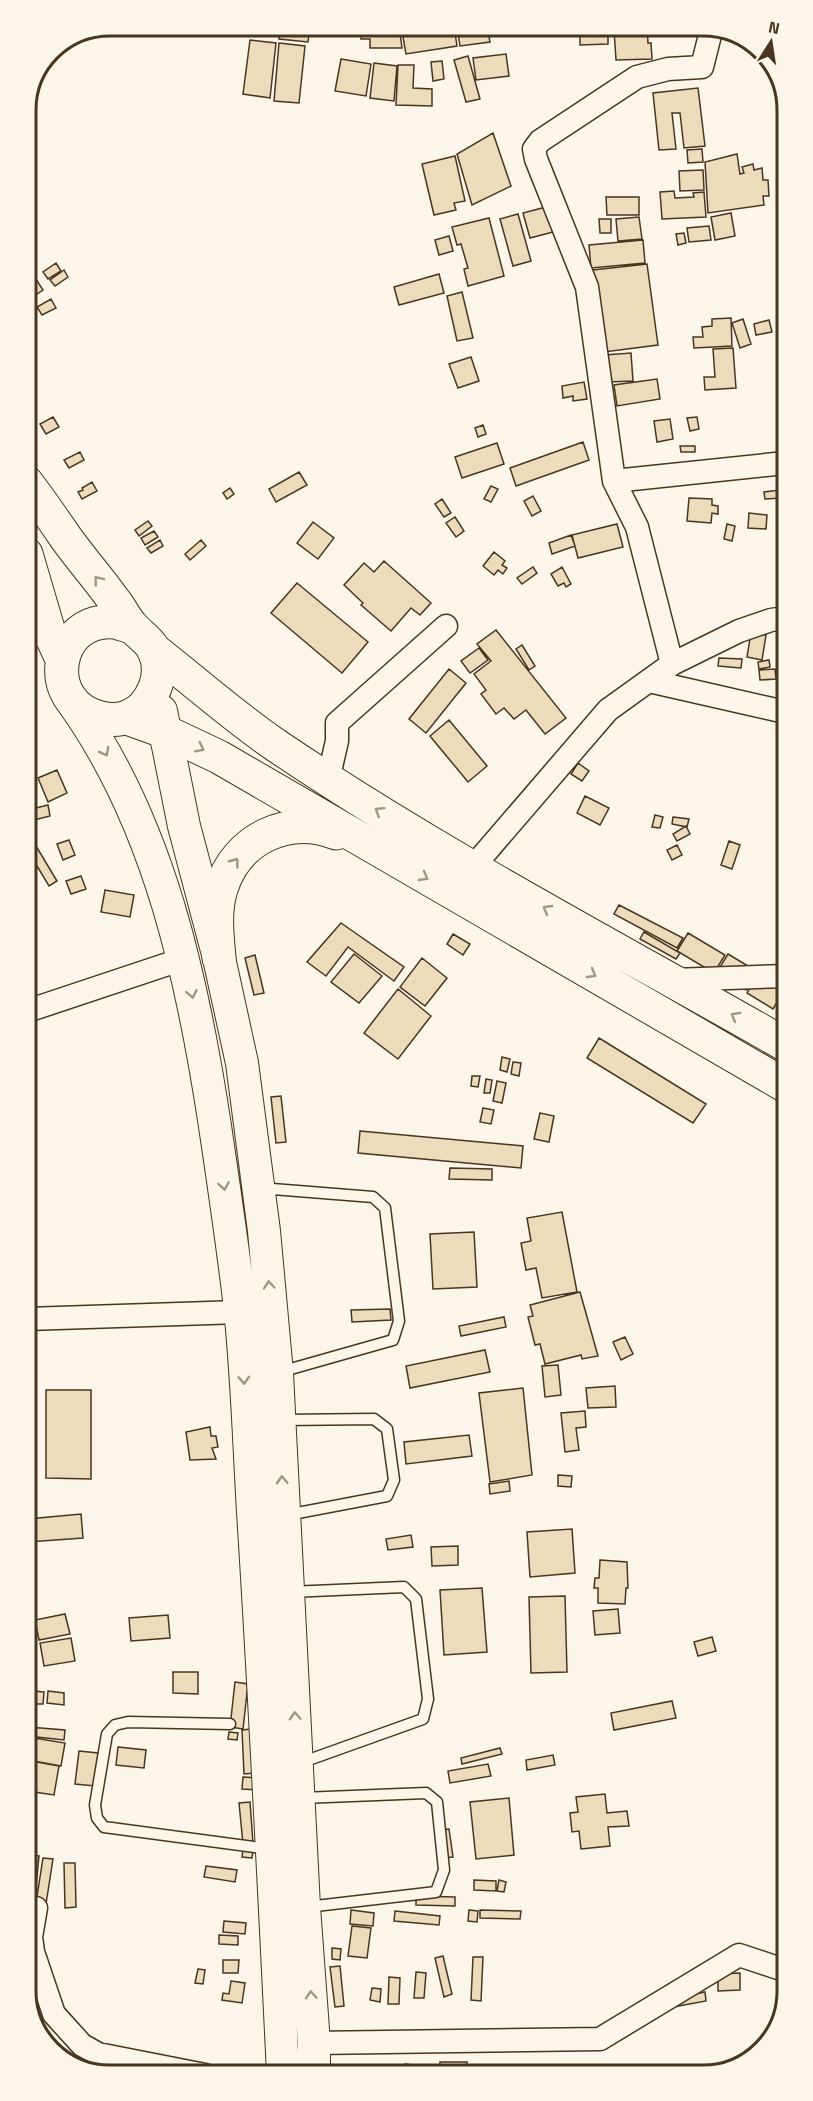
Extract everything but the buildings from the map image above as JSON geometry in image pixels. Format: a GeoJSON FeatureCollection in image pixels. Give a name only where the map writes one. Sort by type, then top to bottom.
{"type":"FeatureCollection","features":[{"type":"Feature","properties":{"kind":"highway"},"geometry":{"type":"LineString","coordinates":[[36,495],[143,638],[158,665],[155,689],[146,704],[135,714],[117,720],[102,719],[86,713],[73,703],[64,690],[60,674],[62,659],[69,643],[81,630],[98,623],[115,622],[143,638],[234,715],[328,780],[473,867],[777,1040]]}},
{"type":"Feature","properties":{"kind":"highway"},"geometry":{"type":"LineString","coordinates":[[36,589],[45,620],[62,659]]}},
{"type":"Feature","properties":{"kind":"highway"},"geometry":{"type":"LineString","coordinates":[[127,718],[166,732],[219,758],[777,1081]]}},
{"type":"Feature","properties":{"kind":"highway"},"geometry":{"type":"LineString","coordinates":[[219,958],[217,920],[221,890],[227,873],[236,858],[262,837],[296,826],[312,827],[329,830],[382,853]]}},
{"type":"Feature","properties":{"kind":"main road"},"geometry":{"type":"LineString","coordinates":[[155,689],[166,732],[179,805],[219,958],[242,1063],[260,1188],[280,1420],[314,2065]]}},
{"type":"Feature","properties":{"kind":"main road"},"geometry":{"type":"LineString","coordinates":[[73,703],[95,734],[115,771],[138,824],[168,907],[183,959],[204,1056],[233,1245],[240,1312],[261,1726],[272,1849],[283,2065]]}},
{"type":"Feature","properties":{"kind":"street"},"geometry":{"type":"LineString","coordinates":[[672,664],[637,527],[614,481],[587,287],[534,149],[540,141],[637,77],[668,69],[702,67],[711,36]]}},
{"type":"Feature","properties":{"kind":"street"},"geometry":{"type":"LineString","coordinates":[[614,481],[777,464]]}},
{"type":"Feature","properties":{"kind":"street"},"geometry":{"type":"LineString","coordinates":[[473,867],[608,710],[672,664],[739,631],[777,619]]}},
{"type":"Feature","properties":{"kind":"street"},"geometry":{"type":"LineString","coordinates":[[328,780],[337,741],[337,723],[446,626]]}},
{"type":"Feature","properties":{"kind":"street"},"geometry":{"type":"LineString","coordinates":[[649,681],[777,710]]}},
{"type":"Feature","properties":{"kind":"street"},"geometry":{"type":"LineString","coordinates":[[36,1008],[183,959]]}},
{"type":"Feature","properties":{"kind":"street"},"geometry":{"type":"LineString","coordinates":[[672,980],[777,976]]}},
{"type":"Feature","properties":{"kind":"street"},"geometry":{"type":"LineString","coordinates":[[36,1320],[240,1312]]}},
{"type":"Feature","properties":{"kind":"street"},"geometry":{"type":"LineString","coordinates":[[314,2043],[600,2039],[739,1954],[777,1967]]}},
{"type":"Feature","properties":{"kind":"street"},"geometry":{"type":"LineString","coordinates":[[36,1961],[54,2014],[82,2045],[98,2054],[155,2065]]}},
{"type":"Feature","properties":{"kind":"lane"},"geometry":{"type":"LineString","coordinates":[[260,1188],[373,1197],[385,1208],[399,1322],[393,1340],[277,1373]]}},
{"type":"Feature","properties":{"kind":"lane"},"geometry":{"type":"LineString","coordinates":[[280,1420],[374,1419],[387,1429],[394,1480],[387,1496],[284,1515]]}},
{"type":"Feature","properties":{"kind":"lane"},"geometry":{"type":"LineString","coordinates":[[288,1592],[404,1587],[416,1599],[428,1700],[423,1719],[297,1764]]}},
{"type":"Feature","properties":{"kind":"lane"},"geometry":{"type":"LineString","coordinates":[[230,1724],[128,1722],[115,1725],[107,1734],[95,1805],[97,1818],[104,1827],[272,1849]]}},
{"type":"Feature","properties":{"kind":"lane"},"geometry":{"type":"LineString","coordinates":[[299,1799],[426,1793],[436,1802],[444,1870],[436,1892],[304,1907]]}}]}
